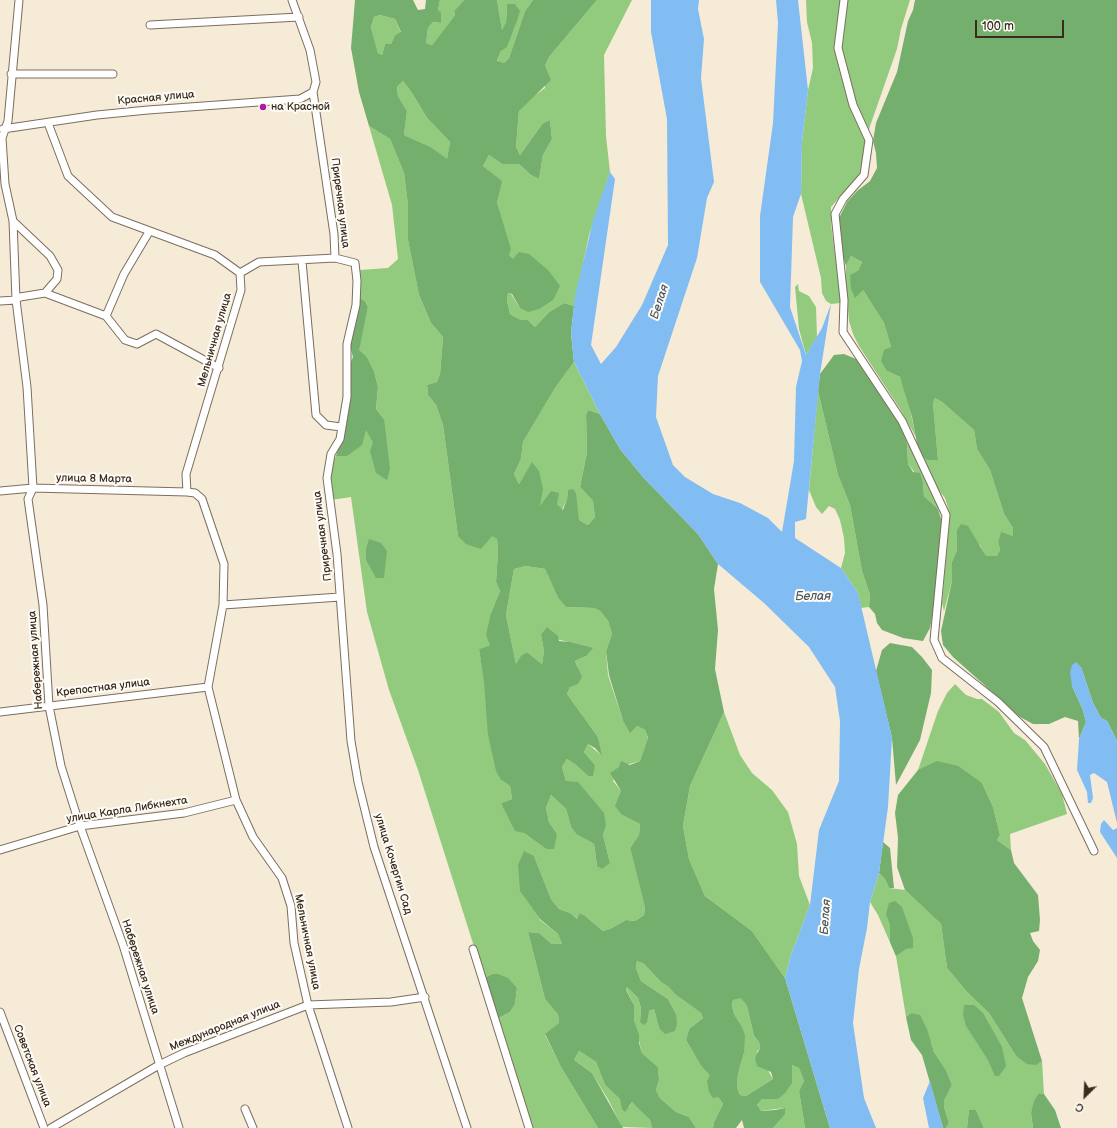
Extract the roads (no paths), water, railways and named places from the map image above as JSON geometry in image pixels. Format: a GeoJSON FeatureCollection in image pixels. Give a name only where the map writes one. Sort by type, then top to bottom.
{"type":"FeatureCollection","features":[{"type":"Feature","properties":{"kind":"street","name":"Набережная улица"},"geometry":{"type":"LineString","coordinates":[[18,0],[8,121],[2,129],[2,138],[5,184],[12,221],[16,300],[27,387],[33,488],[28,499],[43,605],[49,706],[61,766],[80,826],[123,945],[178,1128]]}},
{"type":"Feature","properties":{"kind":"street","name":"Приречная улица"},"geometry":{"type":"LineString","coordinates":[[292,0],[310,50],[316,82],[313,92],[334,234],[335,258],[355,263],[357,281],[356,305],[347,344],[347,397],[340,438],[331,454],[327,478],[337,554],[340,597]]}},
{"type":"Feature","properties":{"kind":"street"},"geometry":{"type":"LineString","coordinates":[[844,0],[838,48],[853,105],[869,140],[864,175],[843,199],[835,214],[844,300],[844,332],[902,421],[946,515],[934,640],[942,658],[998,702],[1044,747],[1094,851]]}},
{"type":"Feature","properties":{"kind":"street"},"geometry":{"type":"LineString","coordinates":[[150,25],[299,17]]}},
{"type":"Feature","properties":{"kind":"street"},"geometry":{"type":"LineString","coordinates":[[11,74],[113,74]]}},
{"type":"Feature","properties":{"kind":"street","name":"Красная улица"},"geometry":{"type":"LineString","coordinates":[[2,129],[97,115],[300,99],[313,92]]}},
{"type":"Feature","properties":{"kind":"street"},"geometry":{"type":"LineString","coordinates":[[48,123],[68,176],[112,217],[149,232],[215,255],[240,273],[258,262],[335,258]]}},
{"type":"Feature","properties":{"kind":"street"},"geometry":{"type":"LineString","coordinates":[[12,221],[50,256],[58,270],[57,279],[45,293]]}},
{"type":"Feature","properties":{"kind":"street"},"geometry":{"type":"LineString","coordinates":[[106,316],[124,274],[149,232]]}},
{"type":"Feature","properties":{"kind":"street"},"geometry":{"type":"LineString","coordinates":[[302,260],[316,415],[326,425],[341,427]]}},
{"type":"Feature","properties":{"kind":"street","name":"Мельничная улица"},"geometry":{"type":"LineString","coordinates":[[240,273],[241,290],[219,368],[186,474],[187,492],[195,493],[202,499],[224,564],[223,604],[208,687],[236,800],[253,837],[282,878],[291,906],[294,943],[308,1005],[348,1128]]}},
{"type":"Feature","properties":{"kind":"street"},"geometry":{"type":"LineString","coordinates":[[0,301],[16,300],[20,297],[45,293],[106,316],[125,340],[137,344],[156,334],[219,368]]}},
{"type":"Feature","properties":{"kind":"street","name":"улица 8 Марта"},"geometry":{"type":"LineString","coordinates":[[0,491],[33,488],[187,492]]}},
{"type":"Feature","properties":{"kind":"street"},"geometry":{"type":"LineString","coordinates":[[223,604],[340,597]]}},
{"type":"Feature","properties":{"kind":"street","name":"улица Кочергин Сад"},"geometry":{"type":"LineString","coordinates":[[340,597],[351,741],[358,782],[374,847],[467,1128]]}},
{"type":"Feature","properties":{"kind":"street","name":"Крепостная улица"},"geometry":{"type":"LineString","coordinates":[[0,712],[208,687]]}},
{"type":"Feature","properties":{"kind":"street","name":"улица Карла Либкнехта"},"geometry":{"type":"LineString","coordinates":[[0,850],[80,826],[184,813],[236,800]]}},
{"type":"Feature","properties":{"kind":"street"},"geometry":{"type":"LineString","coordinates":[[473,949],[529,1128]]}},
{"type":"Feature","properties":{"kind":"street","name":"Международная улица"},"geometry":{"type":"LineString","coordinates":[[51,1128],[159,1065],[184,1053],[308,1005],[391,1002],[424,997]]}},
{"type":"Feature","properties":{"kind":"street","name":"Советская улица"},"geometry":{"type":"LineString","coordinates":[[0,1012],[44,1128]]}},
{"type":"Feature","properties":{"kind":"street"},"geometry":{"type":"LineString","coordinates":[[244,1109],[253,1128]]}},
{"type":"Feature","properties":{"kind":"water","name":"Белая"},"geometry":{"type":"Polygon","coordinates":[[[651,0],[699,0],[698,9],[704,39],[701,78],[714,182],[707,198],[697,258],[658,376],[656,417],[673,465],[685,477],[713,494],[740,503],[768,518],[782,532],[794,461],[796,387],[802,361],[800,350],[760,282],[760,216],[773,123],[778,23],[776,0],[798,0],[808,90],[802,142],[801,194],[793,217],[790,307],[806,355],[822,328],[831,304],[820,374],[806,519],[795,522],[795,538],[841,568],[858,593],[892,738],[888,807],[879,873],[870,902],[867,928],[859,969],[853,1023],[864,1098],[876,1128],[830,1128],[785,978],[791,955],[810,905],[819,830],[839,781],[840,721],[835,687],[809,647],[764,603],[718,564],[698,534],[643,477],[620,449],[600,414],[574,362],[571,333],[575,296],[594,217],[610,172],[615,179],[591,345],[601,364],[616,347],[642,305],[668,245],[667,119],[651,32],[651,0]]]}},
{"type":"Feature","properties":{"kind":"water"},"geometry":{"type":"Polygon","coordinates":[[[1076,662],[1081,667],[1093,703],[1101,718],[1107,721],[1117,741],[1117,823],[1107,782],[1094,773],[1090,775],[1093,798],[1091,803],[1088,803],[1087,792],[1077,770],[1079,739],[1086,722],[1083,710],[1072,686],[1070,672],[1072,665],[1076,662]]]}},
{"type":"Feature","properties":{"kind":"water"},"geometry":{"type":"Polygon","coordinates":[[[1104,820],[1113,830],[1117,828],[1117,858],[1100,832],[1101,824],[1104,820]]]}},
{"type":"Feature","properties":{"kind":"water"},"geometry":{"type":"Polygon","coordinates":[[[930,1081],[943,1128],[929,1128],[923,1098],[930,1081]]]}},
{"type":"Feature","properties":{"kind":"place","name":"на Красной"},"geometry":{"type":"Point","coordinates":[263,107]}}]}
